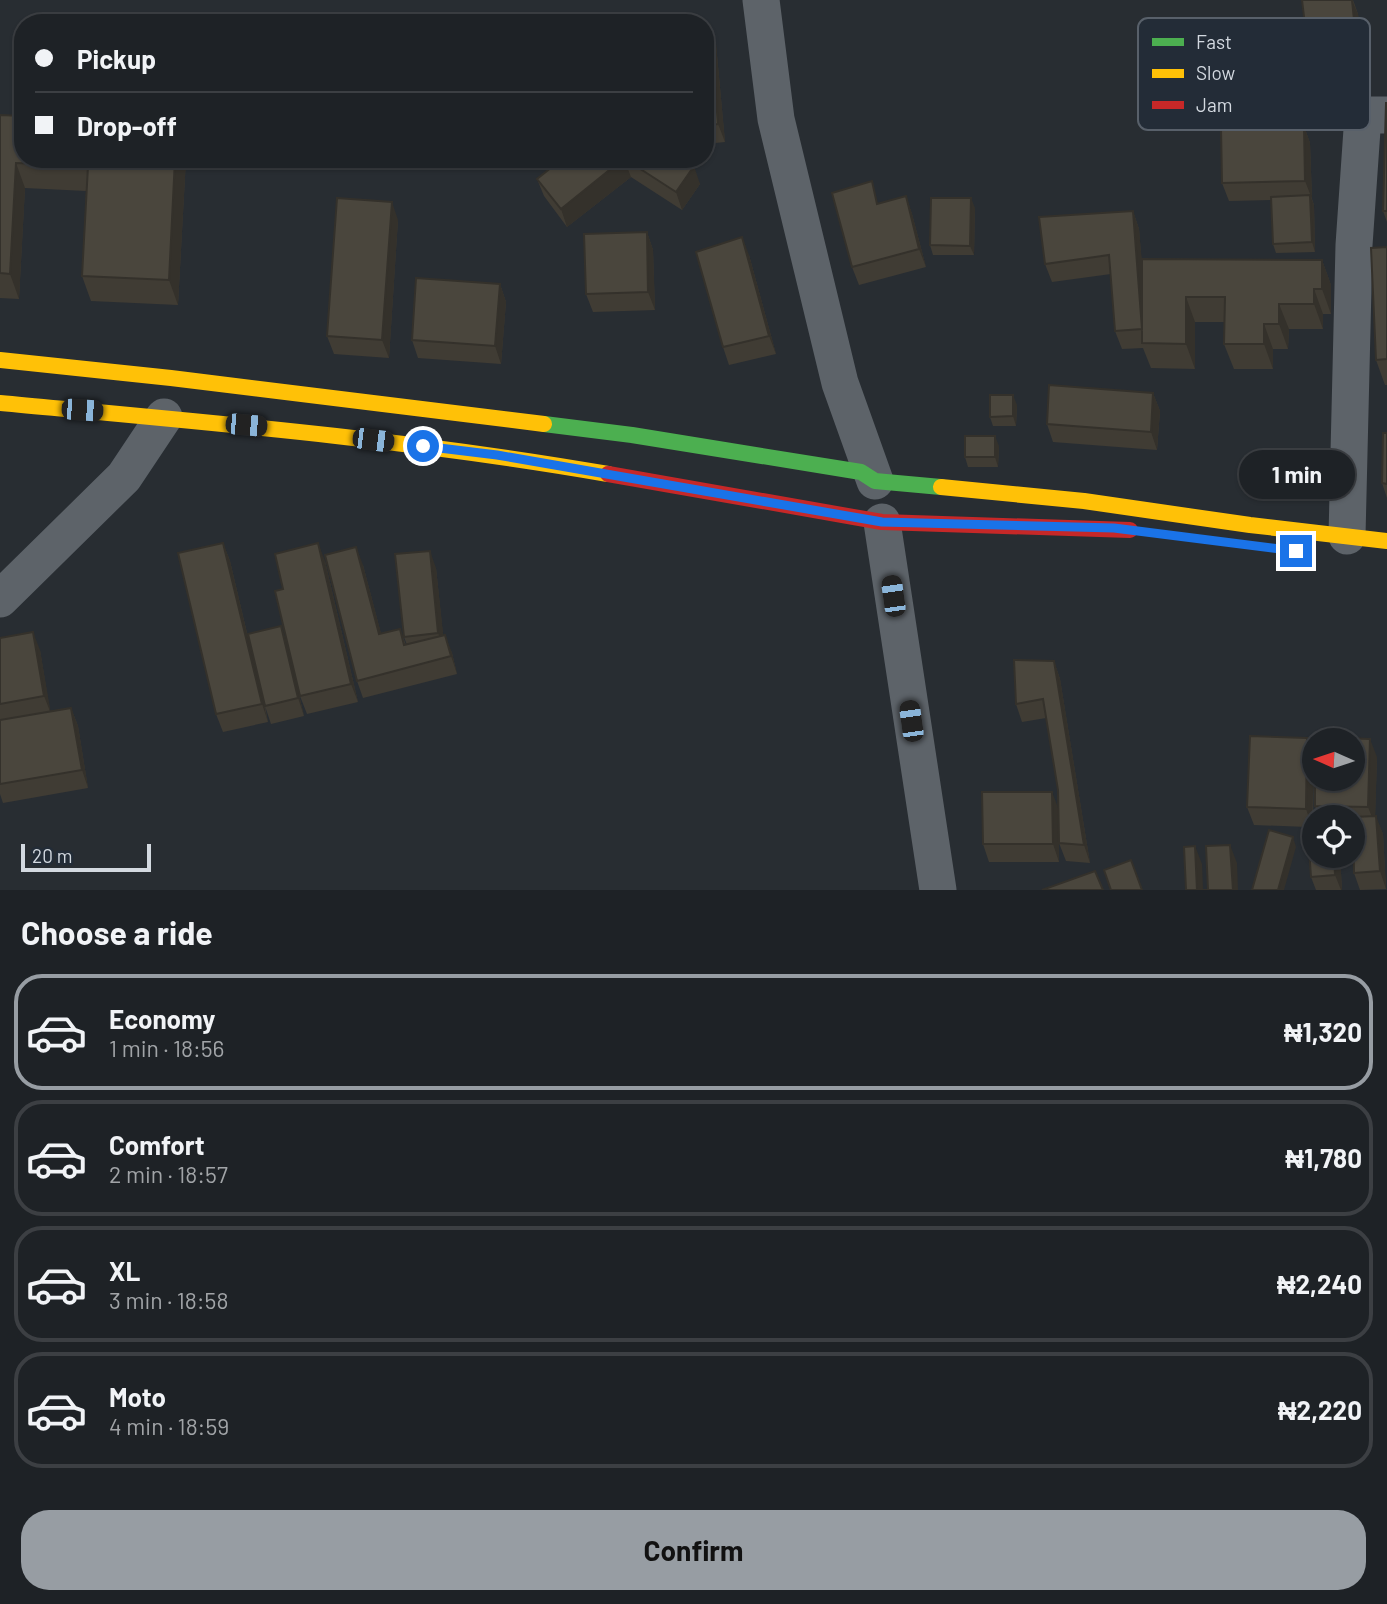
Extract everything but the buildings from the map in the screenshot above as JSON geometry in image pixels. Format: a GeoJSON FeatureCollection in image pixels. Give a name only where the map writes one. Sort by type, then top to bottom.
{"type":"FeatureCollection","features":[{"type":"Feature","properties":{"kind":"main road"},"geometry":{"type":"LineString","coordinates":[[0,360],[171,378],[632,435],[861,472],[875,481],[1084,501],[1387,541]]}},
{"type":"Feature","properties":{"kind":"main road"},"geometry":{"type":"LineString","coordinates":[[0,403],[273,428],[497,455],[882,522],[1114,528],[1140,532]]}},
{"type":"Feature","properties":{"kind":"street"},"geometry":{"type":"LineString","coordinates":[[761,0],[776,119],[840,383],[875,481]]}},
{"type":"Feature","properties":{"kind":"street"},"geometry":{"type":"LineString","coordinates":[[1347,536],[1354,245],[1362,130]]}},
{"type":"Feature","properties":{"kind":"street"},"geometry":{"type":"LineString","coordinates":[[0,599],[124,477],[163,417]]}},
{"type":"Feature","properties":{"kind":"street"},"geometry":{"type":"LineString","coordinates":[[882,522],[938,890]]}},
{"type":"Feature","properties":{"kind":"traffic: fast"},"geometry":{"type":"LineString","coordinates":[[544,424],[632,435],[861,472],[875,481],[941,487]]}},
{"type":"Feature","properties":{"kind":"traffic: slow"},"geometry":{"type":"LineString","coordinates":[[0,360],[171,378],[544,424]]}},
{"type":"Feature","properties":{"kind":"traffic: slow"},"geometry":{"type":"LineString","coordinates":[[0,403],[381,441],[608,474]]}},
{"type":"Feature","properties":{"kind":"traffic: slow"},"geometry":{"type":"LineString","coordinates":[[941,487],[1084,501],[1387,541]]}},
{"type":"Feature","properties":{"kind":"traffic: jam"},"geometry":{"type":"LineString","coordinates":[[608,474],[882,522],[1130,530]]}},
{"type":"Feature","properties":{"kind":"route"},"geometry":{"type":"LineString","coordinates":[[423,446],[497,455],[882,522],[1114,528],[1296,551]]}}]}
